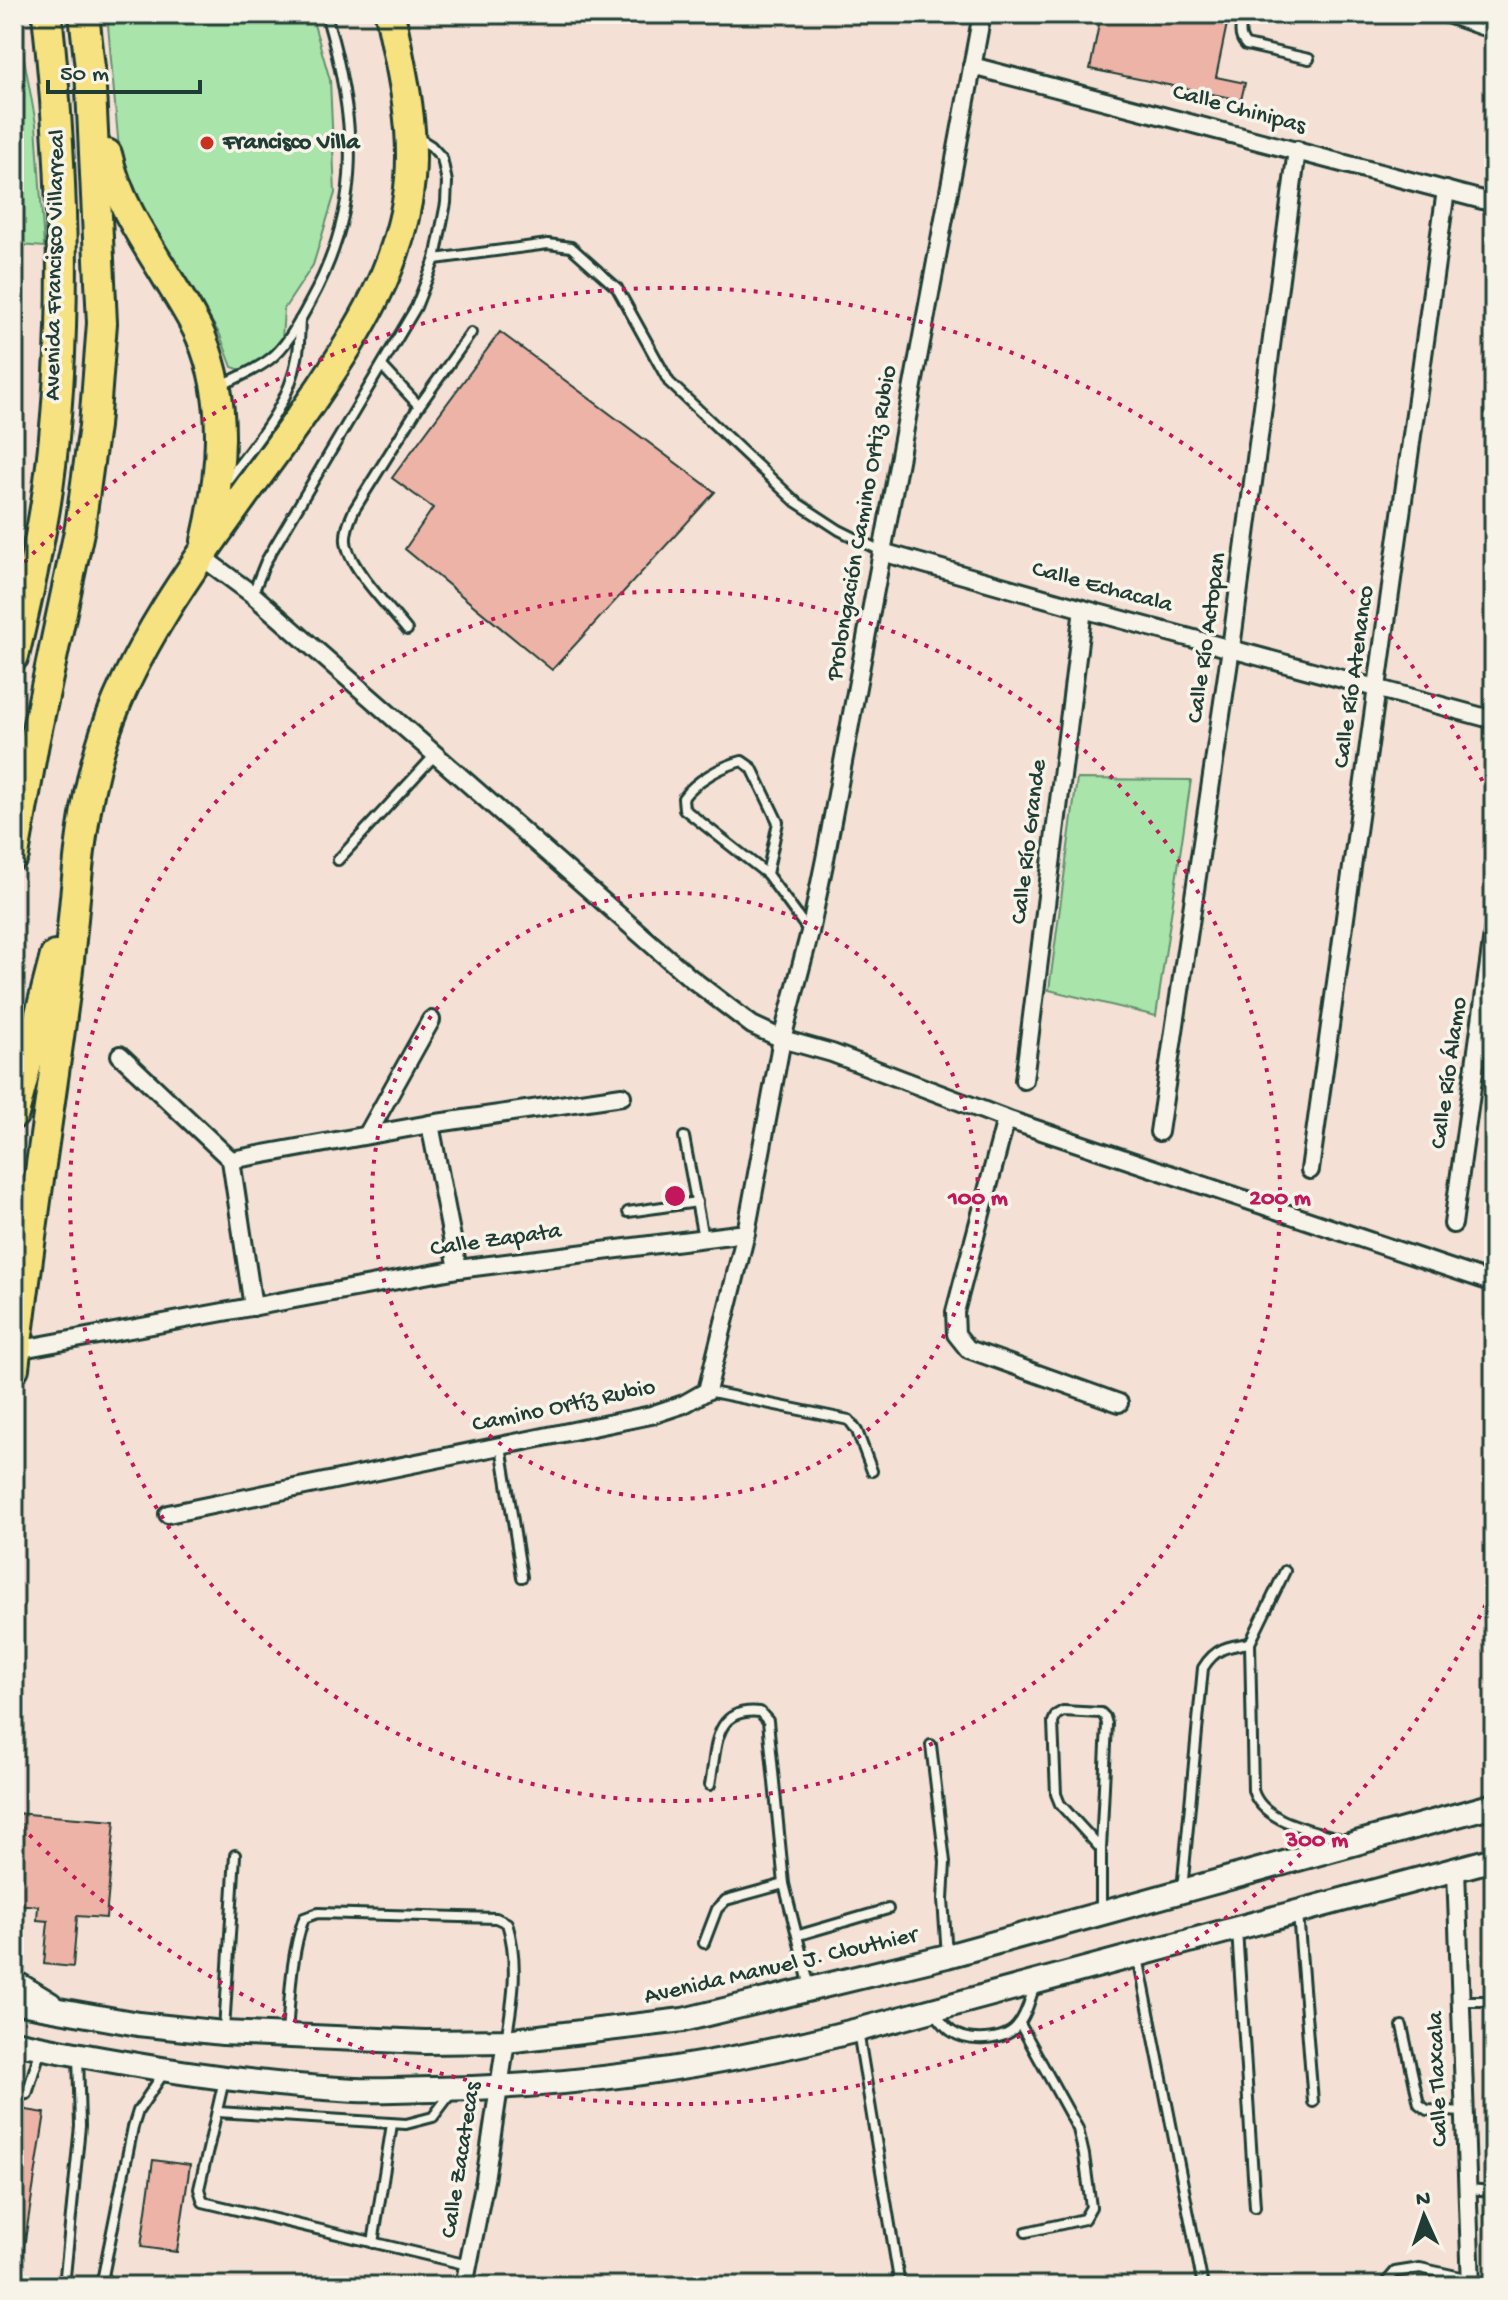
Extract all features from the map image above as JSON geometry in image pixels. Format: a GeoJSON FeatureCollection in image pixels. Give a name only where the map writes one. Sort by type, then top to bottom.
{"type":"FeatureCollection","features":[{"type":"Feature","properties":{"kind":"highway","name":"Avenida Francisco Villarreal"},"geometry":{"type":"LineString","coordinates":[[14,656],[48,488],[59,364],[61,206],[47,14]]}},
{"type":"Feature","properties":{"kind":"highway","name":"Avenida Francisco Villarreal"},"geometry":{"type":"LineString","coordinates":[[14,855],[34,743],[80,527],[94,426],[102,323],[90,68],[84,14]]}},
{"type":"Feature","properties":{"kind":"highway"},"geometry":{"type":"LineString","coordinates":[[15,1359],[65,995],[74,896],[89,794],[100,748],[119,697],[151,634],[332,371],[378,294],[398,247],[410,180],[410,133],[404,82],[390,14]]}},
{"type":"Feature","properties":{"kind":"highway"},"geometry":{"type":"LineString","coordinates":[[90,68],[112,178],[201,337],[216,388],[221,455],[217,493],[202,557]]}},
{"type":"Feature","properties":{"kind":"highway"},"geometry":{"type":"LineString","coordinates":[[14,1114],[44,993],[74,896]]}},
{"type":"Feature","properties":{"kind":"main road","name":"Avenida Manuel J. Clouthier"},"geometry":{"type":"LineString","coordinates":[[14,2002],[138,2024],[223,2033],[425,2042],[506,2041],[683,2020],[947,1956],[1494,1805]]}},
{"type":"Feature","properties":{"kind":"main road"},"geometry":{"type":"LineString","coordinates":[[24,2046],[224,2079],[357,2090],[498,2088],[641,2074],[773,2052],[1494,1859]]}},
{"type":"Feature","properties":{"kind":"main road"},"geometry":{"type":"LineString","coordinates":[[14,1982],[62,2010]]}},
{"type":"Feature","properties":{"kind":"street","name":"Prolongación Camino Ortiz Rubio"},"geometry":{"type":"LineString","coordinates":[[782,1039],[810,932],[982,14]]}},
{"type":"Feature","properties":{"kind":"street","name":"Calle Chinipas"},"geometry":{"type":"LineString","coordinates":[[972,66],[1494,203]]}},
{"type":"Feature","properties":{"kind":"street","name":"Calle Río Actopan"},"geometry":{"type":"LineString","coordinates":[[1159,1132],[1231,648],[1297,150]]}},
{"type":"Feature","properties":{"kind":"street","name":"Calle Río Atenanco"},"geometry":{"type":"LineString","coordinates":[[1310,1170],[1446,190]]}},
{"type":"Feature","properties":{"kind":"street","name":"Calle Echacala"},"geometry":{"type":"LineString","coordinates":[[882,552],[1494,720]]}},
{"type":"Feature","properties":{"kind":"street"},"geometry":{"type":"LineString","coordinates":[[202,557],[252,594],[720,1002],[752,1025],[782,1039],[869,1066],[1006,1119],[1494,1283]]}},
{"type":"Feature","properties":{"kind":"street","name":"Calle Río Grande"},"geometry":{"type":"LineString","coordinates":[[1024,1080],[1083,609]]}},
{"type":"Feature","properties":{"kind":"street","name":"Calle Río Álamo"},"geometry":{"type":"LineString","coordinates":[[1453,1224],[1494,927]]}},
{"type":"Feature","properties":{"kind":"street"},"geometry":{"type":"LineString","coordinates":[[367,1135],[431,1020]]}},
{"type":"Feature","properties":{"kind":"street"},"geometry":{"type":"LineString","coordinates":[[707,1391],[746,1233],[782,1039]]}},
{"type":"Feature","properties":{"kind":"street"},"geometry":{"type":"LineString","coordinates":[[120,1055],[231,1160],[253,1307]]}},
{"type":"Feature","properties":{"kind":"street"},"geometry":{"type":"LineString","coordinates":[[231,1160],[430,1124],[622,1096]]}},
{"type":"Feature","properties":{"kind":"street"},"geometry":{"type":"LineString","coordinates":[[1006,1119],[955,1312],[956,1334],[968,1349],[1119,1403]]}},
{"type":"Feature","properties":{"kind":"street"},"geometry":{"type":"LineString","coordinates":[[430,1124],[458,1269]]}},
{"type":"Feature","properties":{"kind":"street","name":"Calle Zapata"},"geometry":{"type":"LineString","coordinates":[[15,1359],[253,1307],[458,1269],[746,1233]]}},
{"type":"Feature","properties":{"kind":"street","name":"Camino Ortíz Rubio"},"geometry":{"type":"LineString","coordinates":[[168,1514],[651,1415],[684,1404],[707,1391]]}},
{"type":"Feature","properties":{"kind":"street","name":"Calle Tlaxcala"},"geometry":{"type":"LineString","coordinates":[[1456,1870],[1472,2283]]}},
{"type":"Feature","properties":{"kind":"street","name":"Calle Zacatecas"},"geometry":{"type":"LineString","coordinates":[[464,2286],[485,2180],[506,2041]]}},
{"type":"Feature","properties":{"kind":"lane"},"geometry":{"type":"LineString","coordinates":[[216,388],[272,358],[300,320],[327,270],[341,234],[350,190],[347,104],[340,60],[326,14]]}},
{"type":"Feature","properties":{"kind":"lane"},"geometry":{"type":"LineString","coordinates":[[1244,14],[1240,29],[1241,40],[1246,45],[1309,59]]}},
{"type":"Feature","properties":{"kind":"lane"},"geometry":{"type":"LineString","coordinates":[[1435,14],[1481,30]]}},
{"type":"Feature","properties":{"kind":"lane"},"geometry":{"type":"LineString","coordinates":[[252,594],[266,561],[416,307],[435,259],[447,182],[442,158],[431,146],[410,133]]}},
{"type":"Feature","properties":{"kind":"lane"},"geometry":{"type":"LineString","coordinates":[[435,259],[548,244],[571,247],[617,288],[669,382],[796,502],[839,530],[882,552]]}},
{"type":"Feature","properties":{"kind":"lane"},"geometry":{"type":"LineString","coordinates":[[217,493],[270,423],[287,394],[297,358],[300,320]]}},
{"type":"Feature","properties":{"kind":"lane"},"geometry":{"type":"LineString","coordinates":[[407,630],[351,560],[346,543],[347,529],[354,510],[419,406],[471,333]]}},
{"type":"Feature","properties":{"kind":"lane"},"geometry":{"type":"LineString","coordinates":[[382,366],[419,406]]}},
{"type":"Feature","properties":{"kind":"lane"},"geometry":{"type":"LineString","coordinates":[[338,860],[436,754]]}},
{"type":"Feature","properties":{"kind":"lane"},"geometry":{"type":"LineString","coordinates":[[767,874],[778,822],[752,768],[742,761],[729,764],[689,789],[683,798],[684,809],[767,874],[810,932]]}},
{"type":"Feature","properties":{"kind":"lane"},"geometry":{"type":"LineString","coordinates":[[684,1137],[703,1238]]}},
{"type":"Feature","properties":{"kind":"lane"},"geometry":{"type":"LineString","coordinates":[[628,1212],[697,1202]]}},
{"type":"Feature","properties":{"kind":"lane"},"geometry":{"type":"LineString","coordinates":[[707,1391],[849,1420],[857,1431],[872,1471]]}},
{"type":"Feature","properties":{"kind":"lane"},"geometry":{"type":"LineString","coordinates":[[501,1445],[522,1577]]}},
{"type":"Feature","properties":{"kind":"lane"},"geometry":{"type":"LineString","coordinates":[[1285,1571],[1250,1643],[1253,1790],[1256,1802],[1281,1818],[1352,1843]]}},
{"type":"Feature","properties":{"kind":"lane"},"geometry":{"type":"LineString","coordinates":[[1182,1891],[1203,1668],[1211,1654],[1225,1647],[1250,1643]]}},
{"type":"Feature","properties":{"kind":"lane"},"geometry":{"type":"LineString","coordinates":[[710,1785],[723,1724],[730,1716],[747,1710],[760,1712],[768,1721],[784,1884],[811,1991]]}},
{"type":"Feature","properties":{"kind":"lane"},"geometry":{"type":"LineString","coordinates":[[1101,1849],[1060,1804],[1056,1794],[1053,1722],[1056,1715],[1063,1711],[1101,1713],[1105,1717],[1101,1914]]}},
{"type":"Feature","properties":{"kind":"lane"},"geometry":{"type":"LineString","coordinates":[[931,1745],[945,1862],[943,1900],[947,1956]]}},
{"type":"Feature","properties":{"kind":"lane"},"geometry":{"type":"LineString","coordinates":[[223,2033],[235,1855]]}},
{"type":"Feature","properties":{"kind":"lane"},"geometry":{"type":"LineString","coordinates":[[704,1943],[717,1909],[726,1900],[784,1884]]}},
{"type":"Feature","properties":{"kind":"lane"},"geometry":{"type":"LineString","coordinates":[[799,1935],[888,1909]]}},
{"type":"Feature","properties":{"kind":"lane"},"geometry":{"type":"LineString","coordinates":[[287,2037],[299,1931],[304,1918],[318,1913],[496,1918],[507,1923],[512,1939],[515,1989],[506,2041]]}},
{"type":"Feature","properties":{"kind":"lane"},"geometry":{"type":"LineString","coordinates":[[1298,1913],[1313,2102]]}},
{"type":"Feature","properties":{"kind":"lane"},"geometry":{"type":"LineString","coordinates":[[1237,1929],[1255,2207]]}},
{"type":"Feature","properties":{"kind":"lane"},"geometry":{"type":"LineString","coordinates":[[1138,1956],[1203,2286]]}},
{"type":"Feature","properties":{"kind":"lane"},"geometry":{"type":"LineString","coordinates":[[933,2011],[948,2030],[961,2037],[992,2038],[1012,2031],[1020,2024],[1035,1984]]}},
{"type":"Feature","properties":{"kind":"lane"},"geometry":{"type":"LineString","coordinates":[[1460,2001],[1494,2001]]}},
{"type":"Feature","properties":{"kind":"lane"},"geometry":{"type":"LineString","coordinates":[[1020,2024],[1078,2129],[1091,2207],[1084,2219],[1026,2232]]}},
{"type":"Feature","properties":{"kind":"lane"},"geometry":{"type":"LineString","coordinates":[[1402,2026],[1419,2104],[1427,2110],[1464,2112]]}},
{"type":"Feature","properties":{"kind":"lane"},"geometry":{"type":"LineString","coordinates":[[858,2030],[900,2286]]}},
{"type":"Feature","properties":{"kind":"lane"},"geometry":{"type":"LineString","coordinates":[[14,2096],[27,2094],[31,2088],[24,2046]]}},
{"type":"Feature","properties":{"kind":"lane"},"geometry":{"type":"LineString","coordinates":[[64,2286],[80,2126],[78,2054]]}},
{"type":"Feature","properties":{"kind":"lane"},"geometry":{"type":"LineString","coordinates":[[101,2286],[133,2127],[148,2094],[166,2069]]}},
{"type":"Feature","properties":{"kind":"lane"},"geometry":{"type":"LineString","coordinates":[[224,2079],[199,2189],[203,2202],[469,2266]]}},
{"type":"Feature","properties":{"kind":"lane"},"geometry":{"type":"LineString","coordinates":[[218,2112],[406,2124],[433,2117],[453,2089]]}},
{"type":"Feature","properties":{"kind":"lane"},"geometry":{"type":"LineString","coordinates":[[373,2243],[392,2124]]}},
{"type":"Feature","properties":{"kind":"lane"},"geometry":{"type":"LineString","coordinates":[[1467,2189],[1494,2191]]}},
{"type":"Feature","properties":{"kind":"lane"},"geometry":{"type":"LineString","coordinates":[[1383,2286],[1395,2272],[1420,2268],[1472,2283]]}},
{"type":"Feature","properties":{"kind":"green space"},"geometry":{"type":"Polygon","coordinates":[[[14,14],[36,124],[44,247],[21,245],[14,212],[14,14]]]}},
{"type":"Feature","properties":{"kind":"green space"},"geometry":{"type":"Polygon","coordinates":[[[107,14],[311,14],[330,80],[335,193],[313,265],[284,309],[282,339],[267,359],[247,372],[232,367],[220,335],[121,172],[107,14]]]}},
{"type":"Feature","properties":{"kind":"green space"},"geometry":{"type":"Polygon","coordinates":[[[1077,779],[1191,780],[1156,1016],[1049,990],[1077,779]]]}},
{"type":"Feature","properties":{"kind":"building"},"geometry":{"type":"Polygon","coordinates":[[[1101,14],[1229,14],[1216,77],[1245,83],[1241,100],[1090,69],[1101,14]]]}},
{"type":"Feature","properties":{"kind":"building"},"geometry":{"type":"Polygon","coordinates":[[[500,332],[715,492],[552,670],[405,549],[433,508],[392,478],[500,332]]]}},
{"type":"Feature","properties":{"kind":"building"},"geometry":{"type":"Polygon","coordinates":[[[14,1813],[115,1821],[106,1918],[77,1916],[73,1967],[44,1964],[48,1921],[37,1920],[38,1906],[14,1904],[14,1813]]]}},
{"type":"Feature","properties":{"kind":"building"},"geometry":{"type":"Polygon","coordinates":[[[14,2108],[45,2113],[23,2253],[14,2253],[14,2108]]]}},
{"type":"Feature","properties":{"kind":"building"},"geometry":{"type":"Polygon","coordinates":[[[153,2160],[190,2165],[177,2252],[141,2247],[153,2160]]]}},
{"type":"Feature","properties":{"kind":"place","name":"Francisco Villa"},"geometry":{"type":"Point","coordinates":[207,143]}}]}
